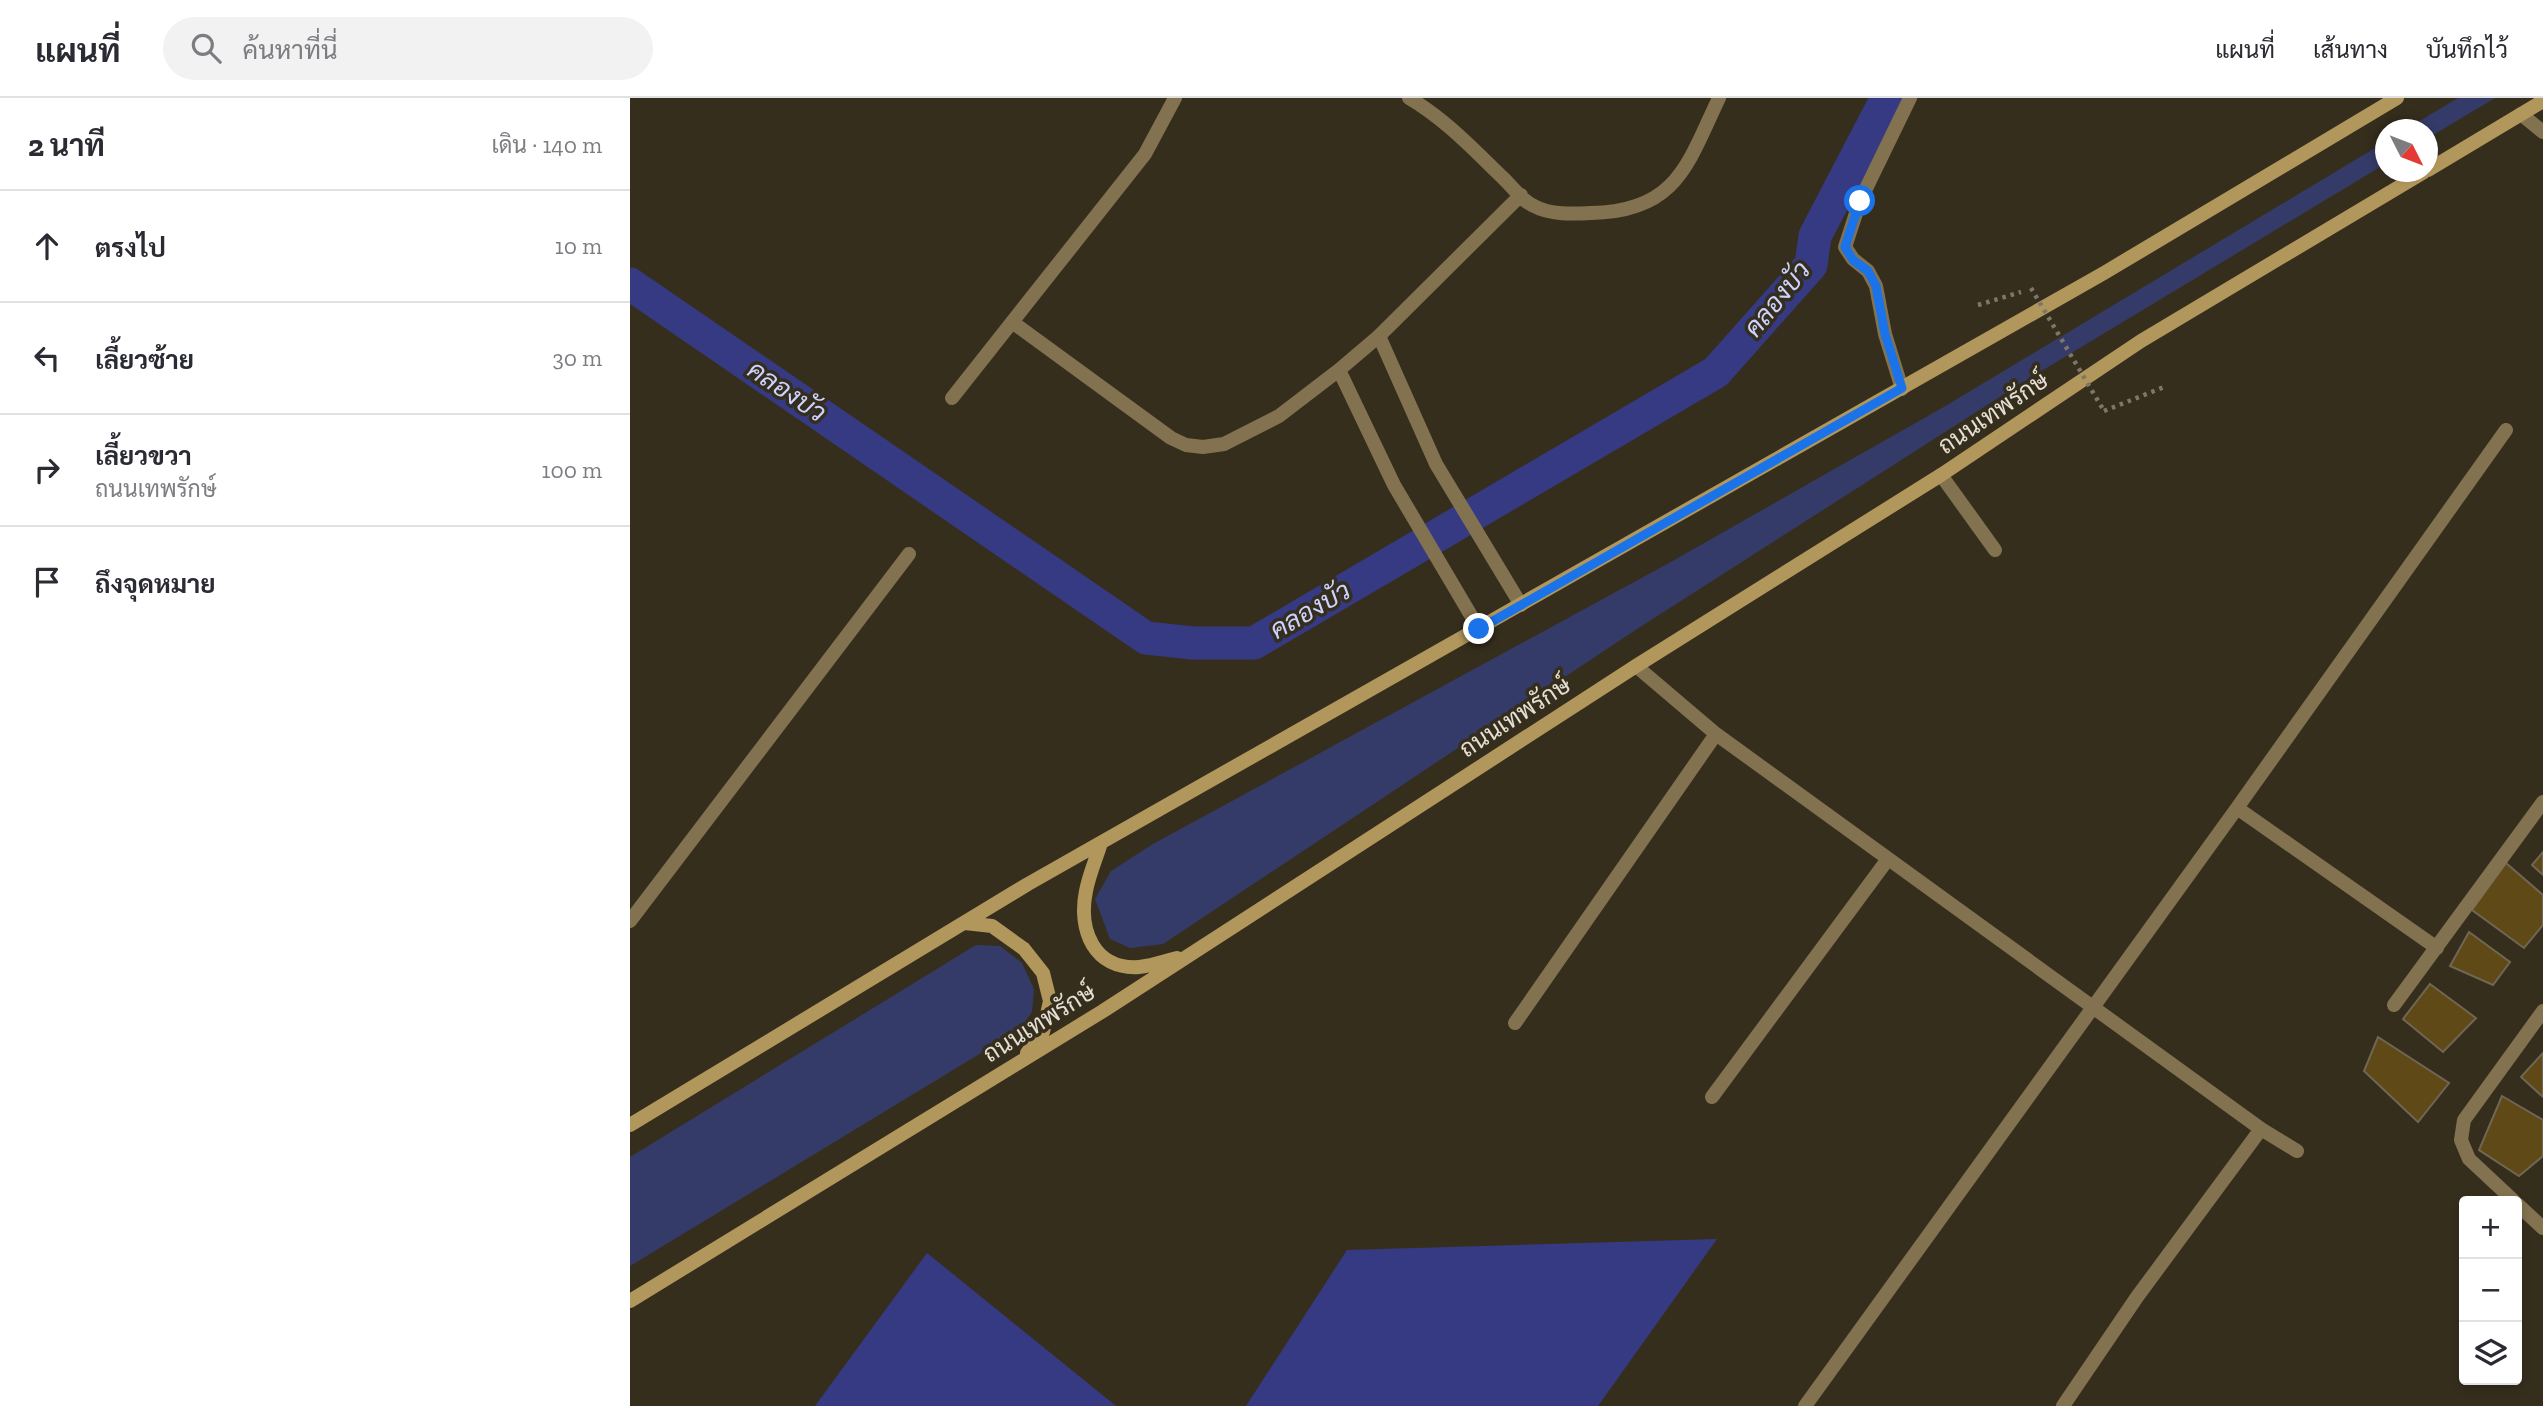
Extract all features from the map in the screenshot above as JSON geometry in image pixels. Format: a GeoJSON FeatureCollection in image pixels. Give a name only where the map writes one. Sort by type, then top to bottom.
{"type":"FeatureCollection","features":[{"type":"Feature","properties":{"kind":"main road"},"geometry":{"type":"LineString","coordinates":[[630,1125],[965,923],[2104,273],[2397,98]]}},
{"type":"Feature","properties":{"kind":"main road","name":"ถนนเทพรักษ์"},"geometry":{"type":"LineString","coordinates":[[2438,164],[2543,101]]}},
{"type":"Feature","properties":{"kind":"main road","name":"ถนนเทพรักษ์"},"geometry":{"type":"LineString","coordinates":[[630,1301],[1189,956],[1636,667],[1941,475],[2141,341],[2408,182]]}},
{"type":"Feature","properties":{"kind":"main road"},"geometry":{"type":"LineString","coordinates":[[1101,844],[1086,892],[1084,922],[1094,950],[1112,964],[1139,967],[1189,956]]}},
{"type":"Feature","properties":{"kind":"main road"},"geometry":{"type":"LineString","coordinates":[[965,923],[992,926],[1024,949],[1044,973],[1050,1001],[1043,1032],[1022,1060]]}},
{"type":"Feature","properties":{"kind":"street"},"geometry":{"type":"LineString","coordinates":[[952,398],[1144,154],[1175,98]]}},
{"type":"Feature","properties":{"kind":"street"},"geometry":{"type":"LineString","coordinates":[[1409,98],[1434,112],[1533,206],[1565,214],[1598,213],[1633,207],[1665,192],[1687,167],[1719,98]]}},
{"type":"Feature","properties":{"kind":"street"},"geometry":{"type":"LineString","coordinates":[[1434,112],[1442,98]]}},
{"type":"Feature","properties":{"kind":"street"},"geometry":{"type":"LineString","coordinates":[[1902,388],[1885,334],[1876,286],[1868,271],[1853,260],[1845,247],[1860,201],[1910,98]]}},
{"type":"Feature","properties":{"kind":"street"},"geometry":{"type":"LineString","coordinates":[[2521,114],[2543,132]]}},
{"type":"Feature","properties":{"kind":"street"},"geometry":{"type":"LineString","coordinates":[[1012,321],[1171,438],[1186,445],[1203,447],[1224,444],[1279,416],[1339,370],[1379,335],[1521,195]]}},
{"type":"Feature","properties":{"kind":"street"},"geometry":{"type":"LineString","coordinates":[[1379,335],[1436,464],[1521,605]]}},
{"type":"Feature","properties":{"kind":"street"},"geometry":{"type":"LineString","coordinates":[[1339,370],[1394,485],[1479,629]]}},
{"type":"Feature","properties":{"kind":"street"},"geometry":{"type":"LineString","coordinates":[[1805,1406],[2506,430]]}},
{"type":"Feature","properties":{"kind":"street"},"geometry":{"type":"LineString","coordinates":[[1941,475],[1995,550]]}},
{"type":"Feature","properties":{"kind":"street"},"geometry":{"type":"LineString","coordinates":[[630,921],[909,554]]}},
{"type":"Feature","properties":{"kind":"street"},"geometry":{"type":"LineString","coordinates":[[1636,667],[1716,733],[1888,859],[2261,1129],[2297,1151]]}},
{"type":"Feature","properties":{"kind":"street"},"geometry":{"type":"LineString","coordinates":[[1515,1023],[1716,733]]}},
{"type":"Feature","properties":{"kind":"street"},"geometry":{"type":"LineString","coordinates":[[2394,1005],[2543,802]]}},
{"type":"Feature","properties":{"kind":"street"},"geometry":{"type":"LineString","coordinates":[[2237,808],[2437,948]]}},
{"type":"Feature","properties":{"kind":"street"},"geometry":{"type":"LineString","coordinates":[[1712,1097],[1888,859]]}},
{"type":"Feature","properties":{"kind":"street"},"geometry":{"type":"LineString","coordinates":[[2509,1196],[2469,1159],[2461,1140],[2464,1119],[2543,1011]]}},
{"type":"Feature","properties":{"kind":"street"},"geometry":{"type":"LineString","coordinates":[[2063,1406],[2137,1297],[2261,1129]]}},
{"type":"Feature","properties":{"kind":"street"},"geometry":{"type":"LineString","coordinates":[[2522,1208],[2543,1228]]}},
{"type":"Feature","properties":{"kind":"path"},"geometry":{"type":"LineString","coordinates":[[1978,305],[2031,288],[2104,411],[2164,387]]}},
{"type":"Feature","properties":{"kind":"shaded area"},"geometry":{"type":"Polygon","coordinates":[[[2458,98],[2495,98],[2438,132],[2438,119],[2423,119],[2458,98]]]}},
{"type":"Feature","properties":{"kind":"shaded area"},"geometry":{"type":"Polygon","coordinates":[[[2375,148],[2375,170],[2020,384],[1637,629],[1163,944],[1130,948],[1110,939],[1095,899],[1111,871],[1153,844],[1669,563],[1942,408],[2375,148]]]}},
{"type":"Feature","properties":{"kind":"shaded area"},"geometry":{"type":"Polygon","coordinates":[[[976,945],[1000,946],[1022,963],[1034,989],[1032,1012],[1019,1030],[630,1266],[630,1157],[976,945]]]}},
{"type":"Feature","properties":{"kind":"shaded area"},"geometry":{"type":"Polygon","coordinates":[[[1717,1239],[1598,1406],[1246,1406],[1347,1250],[1717,1239]]]}},
{"type":"Feature","properties":{"kind":"shaded area"},"geometry":{"type":"Polygon","coordinates":[[[927,1253],[1116,1406],[815,1406],[927,1253]]]}},
{"type":"Feature","properties":{"kind":"building"},"geometry":{"type":"Polygon","coordinates":[[[2543,852],[2543,875],[2532,865],[2543,852]]]}},
{"type":"Feature","properties":{"kind":"building"},"geometry":{"type":"Polygon","coordinates":[[[2506,863],[2543,895],[2543,925],[2524,948],[2472,910],[2506,863]]]}},
{"type":"Feature","properties":{"kind":"building"},"geometry":{"type":"Polygon","coordinates":[[[2469,932],[2510,962],[2493,985],[2450,966],[2469,932]]]}},
{"type":"Feature","properties":{"kind":"building"},"geometry":{"type":"Polygon","coordinates":[[[2430,984],[2476,1018],[2443,1052],[2403,1019],[2430,984]]]}},
{"type":"Feature","properties":{"kind":"building"},"geometry":{"type":"Polygon","coordinates":[[[2378,1037],[2449,1083],[2418,1122],[2364,1071],[2378,1037]]]}},
{"type":"Feature","properties":{"kind":"building"},"geometry":{"type":"Polygon","coordinates":[[[2543,1053],[2543,1097],[2521,1077],[2543,1053]]]}},
{"type":"Feature","properties":{"kind":"building"},"geometry":{"type":"Polygon","coordinates":[[[2502,1096],[2543,1120],[2543,1156],[2519,1176],[2479,1150],[2502,1096]]]}},
{"type":"Feature","properties":{"kind":"waterway","name":"คลองบัว"},"geometry":{"type":"LineString","coordinates":[[630,284],[1146,638],[1193,643],[1254,643],[1716,372],[1811,265],[1815,236],[1887,98]]}},
{"type":"Feature","properties":{"kind":"route"},"geometry":{"type":"LineString","coordinates":[[1479,629],[1902,388],[1885,334],[1876,286],[1868,271],[1853,260],[1845,247],[1860,201]]}}]}
